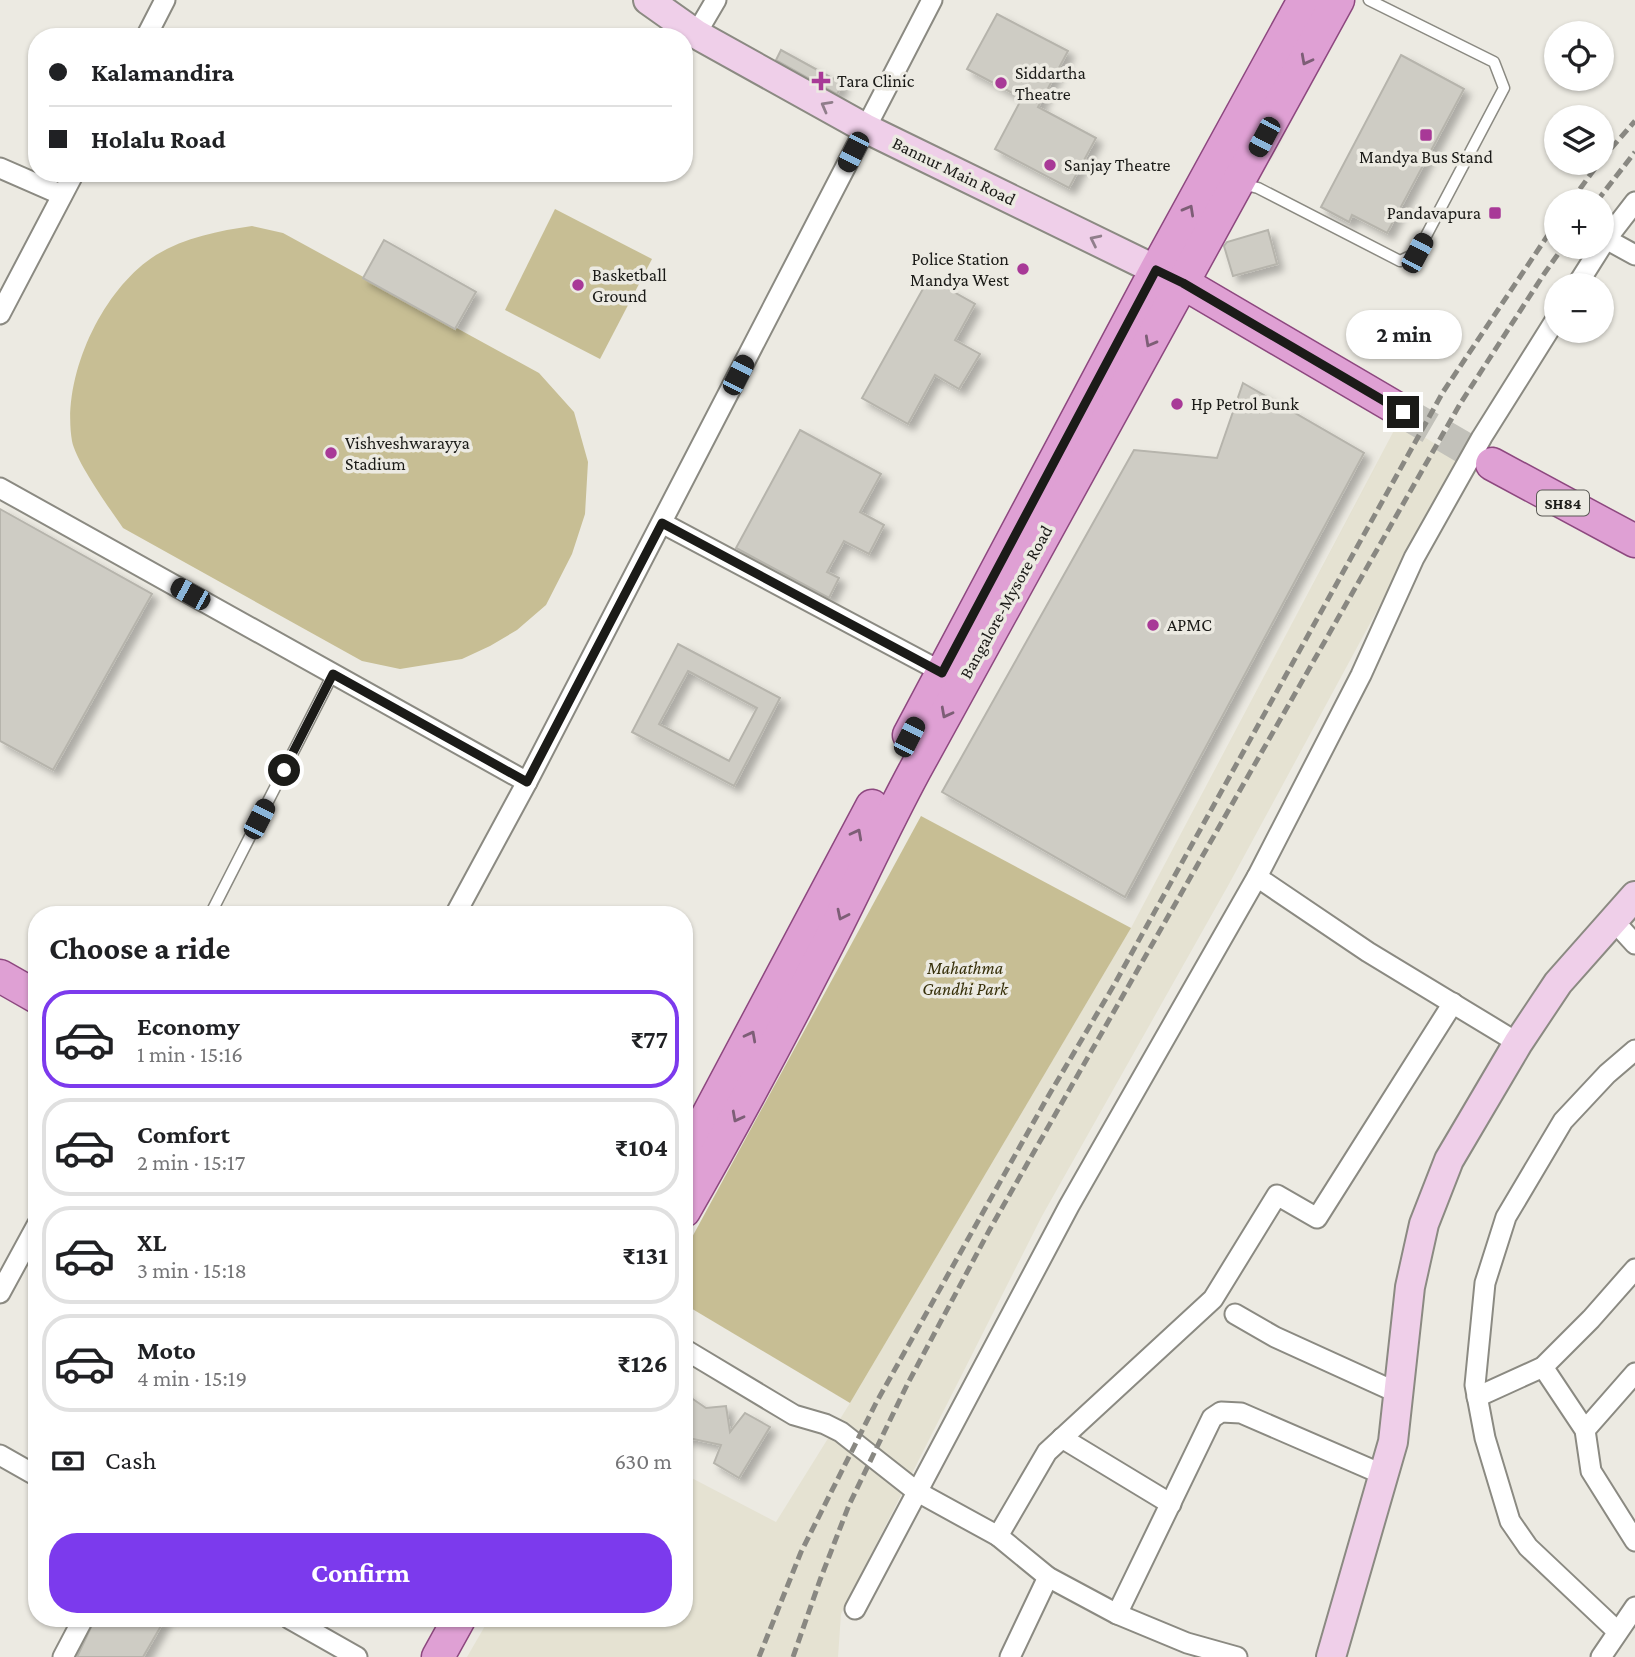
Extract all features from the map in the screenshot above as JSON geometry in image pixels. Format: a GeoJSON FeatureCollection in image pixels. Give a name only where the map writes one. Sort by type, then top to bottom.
{"type":"FeatureCollection","features":[{"type":"Feature","properties":{"kind":"main road","name":"Bangalore-Mysore Road"},"geometry":{"type":"LineString","coordinates":[[693,1195],[820,960],[897,804],[1170,276],[1304,0]]}},
{"type":"Feature","properties":{"kind":"main road","name":"Bangalore-Mysore Road"},"geometry":{"type":"LineString","coordinates":[[693,1143],[942,673],[1170,276],[1239,183],[1338,0]]}},
{"type":"Feature","properties":{"kind":"main road"},"geometry":{"type":"LineString","coordinates":[[1170,276],[1403,412]]}},
{"type":"Feature","properties":{"kind":"main road","name":"SH84"},"geometry":{"type":"LineString","coordinates":[[1492,464],[1635,541]]}},
{"type":"Feature","properties":{"kind":"main road"},"geometry":{"type":"LineString","coordinates":[[0,976],[28,992]]}},
{"type":"Feature","properties":{"kind":"main road"},"geometry":{"type":"LineString","coordinates":[[415,1657],[432,1627]]}},
{"type":"Feature","properties":{"kind":"main road"},"geometry":{"type":"LineString","coordinates":[[438,1657],[455,1627]]}},
{"type":"Feature","properties":{"kind":"street"},"geometry":{"type":"LineString","coordinates":[[151,28],[166,0]]}},
{"type":"Feature","properties":{"kind":"street","name":"Bannur Main Road"},"geometry":{"type":"LineString","coordinates":[[648,0],[688,28]]}},
{"type":"Feature","properties":{"kind":"street"},"geometry":{"type":"LineString","coordinates":[[696,34],[716,0]]}},
{"type":"Feature","properties":{"kind":"street"},"geometry":{"type":"LineString","coordinates":[[460,906],[662,523],[932,0]]}},
{"type":"Feature","properties":{"kind":"street","name":"Bannur Main Road"},"geometry":{"type":"LineString","coordinates":[[693,32],[865,128],[1170,276]]}},
{"type":"Feature","properties":{"kind":"street"},"geometry":{"type":"LineString","coordinates":[[0,167],[28,180]]}},
{"type":"Feature","properties":{"kind":"street"},"geometry":{"type":"LineString","coordinates":[[33,182],[62,195]]}},
{"type":"Feature","properties":{"kind":"street"},"geometry":{"type":"LineString","coordinates":[[0,314],[69,182]]}},
{"type":"Feature","properties":{"kind":"street"},"geometry":{"type":"LineString","coordinates":[[1614,230],[1635,202]]}},
{"type":"Feature","properties":{"kind":"street"},"geometry":{"type":"LineString","coordinates":[[1614,248],[1635,255]]}},
{"type":"Feature","properties":{"kind":"street"},"geometry":{"type":"LineString","coordinates":[[855,1609],[1069,1206],[1257,877],[1361,675],[1414,558],[1482,437],[1544,338]]}},
{"type":"Feature","properties":{"kind":"street"},"geometry":{"type":"LineString","coordinates":[[0,488],[527,782]]}},
{"type":"Feature","properties":{"kind":"street"},"geometry":{"type":"LineString","coordinates":[[662,523],[942,673]]}},
{"type":"Feature","properties":{"kind":"street"},"geometry":{"type":"LineString","coordinates":[[1257,877],[1368,952],[1518,1043]]}},
{"type":"Feature","properties":{"kind":"street"},"geometry":{"type":"LineString","coordinates":[[1331,1657],[1393,1441],[1410,1287],[1424,1224],[1450,1160],[1518,1043],[1558,983],[1635,896]]}},
{"type":"Feature","properties":{"kind":"street"},"geometry":{"type":"LineString","coordinates":[[1613,920],[1635,944]]}},
{"type":"Feature","properties":{"kind":"street"},"geometry":{"type":"LineString","coordinates":[[998,1536],[1047,1452],[1213,1298],[1277,1195],[1317,1218],[1453,1003]]}},
{"type":"Feature","properties":{"kind":"street"},"geometry":{"type":"LineString","coordinates":[[1617,1631],[1528,1547],[1510,1521],[1485,1438],[1475,1385],[1485,1283],[1506,1217],[1563,1121],[1607,1074],[1635,1050]]}},
{"type":"Feature","properties":{"kind":"street"},"geometry":{"type":"LineString","coordinates":[[0,1293],[28,1242]]}},
{"type":"Feature","properties":{"kind":"street"},"geometry":{"type":"LineString","coordinates":[[1477,1397],[1543,1367],[1635,1270]]}},
{"type":"Feature","properties":{"kind":"street"},"geometry":{"type":"LineString","coordinates":[[1235,1314],[1275,1337],[1398,1393]]}},
{"type":"Feature","properties":{"kind":"street"},"geometry":{"type":"LineString","coordinates":[[693,1354],[794,1415],[841,1432],[916,1491],[998,1536],[1048,1577],[1118,1614],[1187,1643],[1237,1657]]}},
{"type":"Feature","properties":{"kind":"street"},"geometry":{"type":"LineString","coordinates":[[1543,1367],[1585,1430],[1591,1471],[1635,1541]]}},
{"type":"Feature","properties":{"kind":"street"},"geometry":{"type":"LineString","coordinates":[[1585,1430],[1635,1373]]}},
{"type":"Feature","properties":{"kind":"street"},"geometry":{"type":"LineString","coordinates":[[1118,1614],[1212,1418],[1221,1412],[1241,1413],[1384,1475]]}},
{"type":"Feature","properties":{"kind":"street"},"geometry":{"type":"LineString","coordinates":[[1062,1438],[1171,1504]]}},
{"type":"Feature","properties":{"kind":"street"},"geometry":{"type":"LineString","coordinates":[[0,1455],[28,1471]]}},
{"type":"Feature","properties":{"kind":"street"},"geometry":{"type":"LineString","coordinates":[[1010,1657],[1048,1577]]}},
{"type":"Feature","properties":{"kind":"street"},"geometry":{"type":"LineString","coordinates":[[1606,1655],[1617,1631],[1635,1606]]}},
{"type":"Feature","properties":{"kind":"street"},"geometry":{"type":"LineString","coordinates":[[63,1657],[79,1627]]}},
{"type":"Feature","properties":{"kind":"street"},"geometry":{"type":"LineString","coordinates":[[303,1627],[357,1657]]}},
{"type":"Feature","properties":{"kind":"lane"},"geometry":{"type":"LineString","coordinates":[[1239,183],[1258,188],[1400,261],[1417,253],[1504,88],[1494,62],[1368,0]]}},
{"type":"Feature","properties":{"kind":"lane"},"geometry":{"type":"LineString","coordinates":[[215,906],[333,674]]}},
{"type":"Feature","properties":{"kind":"shaded area"},"geometry":{"type":"Polygon","coordinates":[[[1399,421],[1459,459],[1229,884],[1042,1216],[841,1614],[838,1657],[467,1657],[484,1627],[693,1627],[693,1479],[776,1522],[850,1403],[1131,928],[1399,421]]]}},
{"type":"Feature","properties":{"kind":"green space","name":"Basketball Ground"},"geometry":{"type":"Polygon","coordinates":[[[555,209],[652,259],[600,359],[505,310],[555,209]]]}},
{"type":"Feature","properties":{"kind":"green space","name":"Vishveshwarayya Stadium"},"geometry":{"type":"Polygon","coordinates":[[[252,226],[283,233],[539,373],[574,412],[588,462],[585,514],[572,554],[546,605],[517,630],[462,659],[400,669],[362,661],[123,528],[102,498],[75,450],[70,416],[80,363],[103,312],[136,270],[156,255],[202,236],[252,226]]]}},
{"type":"Feature","properties":{"kind":"green space","name":"Mahathma Gandhi Park"},"geometry":{"type":"Polygon","coordinates":[[[921,816],[1131,928],[850,1403],[693,1309],[693,1235],[921,816]]]}},
{"type":"Feature","properties":{"kind":"building"},"geometry":{"type":"Polygon","coordinates":[[[997,14],[1068,51],[1038,107],[1096,138],[1069,188],[995,149],[1022,98],[967,69],[997,14]]]}},
{"type":"Feature","properties":{"kind":"building"},"geometry":{"type":"Polygon","coordinates":[[[781,50],[843,84],[837,94],[776,60],[781,50]]]}},
{"type":"Feature","properties":{"kind":"building"},"geometry":{"type":"Polygon","coordinates":[[[1401,55],[1464,89],[1387,233],[1352,215],[1349,222],[1321,207],[1401,55]]]}},
{"type":"Feature","properties":{"kind":"building"},"geometry":{"type":"Polygon","coordinates":[[[1268,230],[1277,264],[1233,276],[1224,246],[1227,242],[1268,230]]]}},
{"type":"Feature","properties":{"kind":"building"},"geometry":{"type":"Polygon","coordinates":[[[384,240],[476,292],[455,329],[363,278],[384,240]]]}},
{"type":"Feature","properties":{"kind":"building"},"geometry":{"type":"Polygon","coordinates":[[[929,278],[975,304],[955,340],[980,354],[959,389],[935,375],[908,424],[862,398],[929,278]]]}},
{"type":"Feature","properties":{"kind":"building","name":"APMC"},"geometry":{"type":"Polygon","coordinates":[[[1243,383],[1364,453],[1125,897],[942,792],[1134,450],[1217,458],[1243,383]]]}},
{"type":"Feature","properties":{"kind":"building"},"geometry":{"type":"Polygon","coordinates":[[[800,430],[881,474],[860,512],[884,525],[869,554],[844,541],[827,572],[839,578],[829,598],[736,548],[800,430]]]}},
{"type":"Feature","properties":{"kind":"building"},"geometry":{"type":"Polygon","coordinates":[[[0,509],[152,594],[53,770],[0,741],[0,509]]]}},
{"type":"Feature","properties":{"kind":"building"},"geometry":{"type":"Polygon","coordinates":[[[678,644],[780,698],[734,786],[632,732],[678,644]],[[688,671],[659,724],[729,761],[757,708],[688,671]]]}},
{"type":"Feature","properties":{"kind":"building"},"geometry":{"type":"Polygon","coordinates":[[[693,1399],[706,1408],[726,1406],[730,1432],[745,1413],[770,1427],[739,1478],[714,1463],[721,1445],[693,1439],[693,1399]]]}},
{"type":"Feature","properties":{"kind":"building"},"geometry":{"type":"Polygon","coordinates":[[[91,1627],[160,1627],[143,1657],[77,1657],[91,1627]]]}},
{"type":"Feature","properties":{"kind":"tunnel"},"geometry":{"type":"LineString","coordinates":[[1403,412],[1492,464]]}},
{"type":"Feature","properties":{"kind":"railway"},"geometry":{"type":"LineString","coordinates":[[1614,145],[1635,121]]}},
{"type":"Feature","properties":{"kind":"railway"},"geometry":{"type":"LineString","coordinates":[[1606,189],[1635,152]]}},
{"type":"Feature","properties":{"kind":"railway"},"geometry":{"type":"LineString","coordinates":[[1580,189],[1590,175]]}},
{"type":"Feature","properties":{"kind":"railway"},"geometry":{"type":"LineString","coordinates":[[759,1657],[801,1552],[876,1403],[1046,1100],[1114,985],[1443,392],[1544,241]]}},
{"type":"Feature","properties":{"kind":"railway"},"geometry":{"type":"LineString","coordinates":[[793,1657],[849,1505],[907,1385],[990,1229],[1460,404],[1555,259]]}},
{"type":"Feature","properties":{"kind":"place","name":"Tara Clinic"},"geometry":{"type":"Point","coordinates":[821,81]}},
{"type":"Feature","properties":{"kind":"place","name":"Siddartha Theatre"},"geometry":{"type":"Point","coordinates":[1001,83]}},
{"type":"Feature","properties":{"kind":"place","name":"Mandya Bus Stand"},"geometry":{"type":"Point","coordinates":[1426,135]}},
{"type":"Feature","properties":{"kind":"place","name":"Sanjay Theatre"},"geometry":{"type":"Point","coordinates":[1050,165]}},
{"type":"Feature","properties":{"kind":"place","name":"Pandavapura"},"geometry":{"type":"Point","coordinates":[1495,213]}},
{"type":"Feature","properties":{"kind":"place","name":"Police Station Mandya West"},"geometry":{"type":"Point","coordinates":[1023,269]}},
{"type":"Feature","properties":{"kind":"place","name":"Basketball Ground"},"geometry":{"type":"Point","coordinates":[578,285]}},
{"type":"Feature","properties":{"kind":"place","name":"Hp Petrol Bunk"},"geometry":{"type":"Point","coordinates":[1177,404]}},
{"type":"Feature","properties":{"kind":"place","name":"Vishveshwarayya Stadium"},"geometry":{"type":"Point","coordinates":[331,453]}},
{"type":"Feature","properties":{"kind":"place","name":"APMC"},"geometry":{"type":"Point","coordinates":[1153,625]}},
{"type":"Feature","properties":{"kind":"route"},"geometry":{"type":"LineString","coordinates":[[284,770],[333,674],[527,782],[662,523],[942,673],[1156,270],[1183,283],[1403,412]]}}]}
